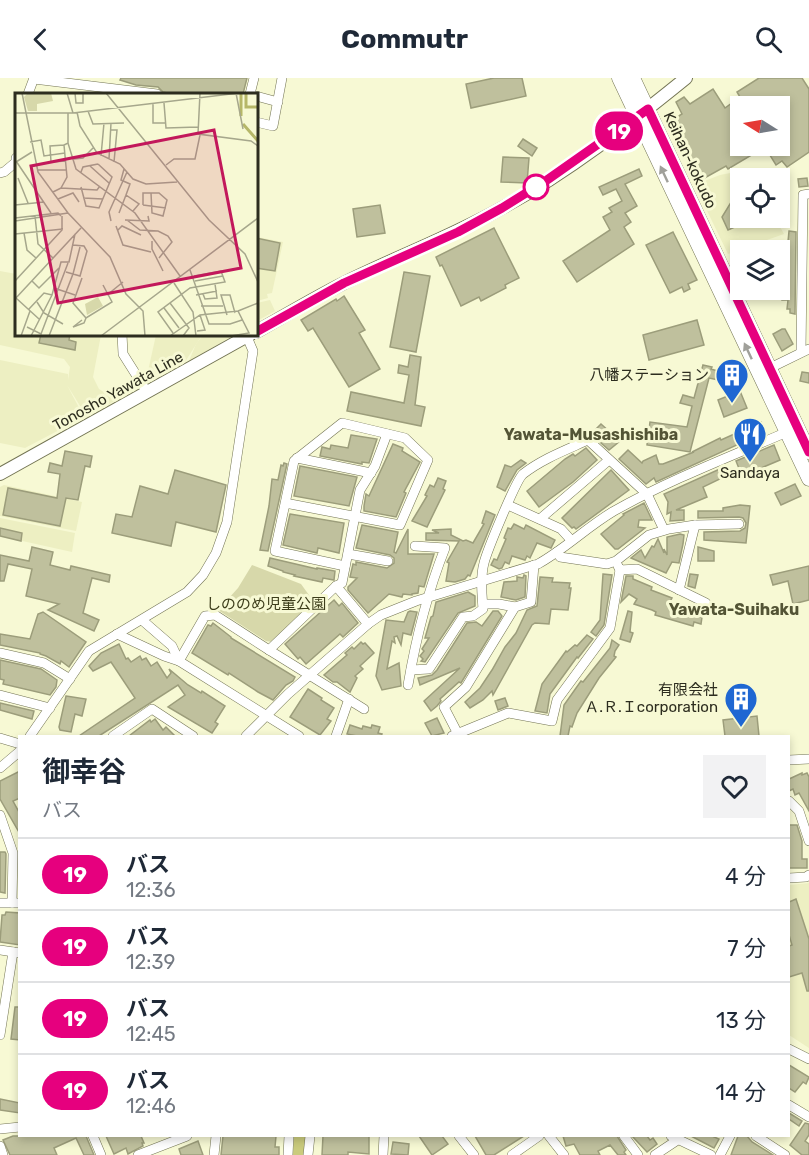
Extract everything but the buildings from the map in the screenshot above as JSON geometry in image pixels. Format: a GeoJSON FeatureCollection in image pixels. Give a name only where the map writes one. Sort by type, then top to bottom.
{"type":"FeatureCollection","features":[{"type":"Feature","properties":{"kind":"highway","name":"Keihan-kokudo"},"geometry":{"type":"LineString","coordinates":[[619,78],[643,113]]}},
{"type":"Feature","properties":{"kind":"highway","name":"Keihan-kokudo"},"geometry":{"type":"LineString","coordinates":[[633,78],[643,113],[764,372],[787,432],[809,479]]}},
{"type":"Feature","properties":{"kind":"highway","name":"Keihan-kokudo"},"geometry":{"type":"LineString","coordinates":[[764,372],[809,452]]}},
{"type":"Feature","properties":{"kind":"main road","name":"Tonosho Yawata Line"},"geometry":{"type":"LineString","coordinates":[[258,331],[344,283],[458,232],[502,208],[547,180],[643,113],[686,78]]}},
{"type":"Feature","properties":{"kind":"main road","name":"Tonosho Yawata Line"},"geometry":{"type":"LineString","coordinates":[[0,474],[248,336]]}},
{"type":"Feature","properties":{"kind":"street"},"geometry":{"type":"LineString","coordinates":[[28,93],[34,78],[149,93]]}},
{"type":"Feature","properties":{"kind":"street"},"geometry":{"type":"LineString","coordinates":[[251,93],[254,78]]}},
{"type":"Feature","properties":{"kind":"street"},"geometry":{"type":"LineString","coordinates":[[258,122],[273,126],[280,79]]}},
{"type":"Feature","properties":{"kind":"street"},"geometry":{"type":"LineString","coordinates":[[258,97],[278,102]]}},
{"type":"Feature","properties":{"kind":"street"},"geometry":{"type":"LineString","coordinates":[[0,172],[15,165]]}},
{"type":"Feature","properties":{"kind":"street"},"geometry":{"type":"LineString","coordinates":[[764,372],[805,350],[802,195],[809,194]]}},
{"type":"Feature","properties":{"kind":"street"},"geometry":{"type":"LineString","coordinates":[[122,336],[123,354],[147,392]]}},
{"type":"Feature","properties":{"kind":"street"},"geometry":{"type":"LineString","coordinates":[[31,735],[89,651],[188,592],[203,575],[216,553],[228,522],[253,351],[252,336]]}},
{"type":"Feature","properties":{"kind":"street"},"geometry":{"type":"LineString","coordinates":[[285,503],[400,525],[429,460],[405,438],[342,423],[294,460],[285,503],[275,551],[345,566]]}},
{"type":"Feature","properties":{"kind":"street"},"geometry":{"type":"LineString","coordinates":[[247,735],[288,694],[381,615],[481,580],[534,565],[557,552],[589,526],[646,494],[787,432]]}},
{"type":"Feature","properties":{"kind":"street"},"geometry":{"type":"LineString","coordinates":[[269,650],[336,586],[342,583],[360,490],[371,473],[387,434]]}},
{"type":"Feature","properties":{"kind":"street"},"geometry":{"type":"LineString","coordinates":[[411,670],[429,669],[463,616],[473,616],[483,609],[481,580],[484,562],[520,476],[547,458],[588,440],[646,494],[664,530]]}},
{"type":"Feature","properties":{"kind":"street"},"geometry":{"type":"LineString","coordinates":[[297,458],[371,473]]}},
{"type":"Feature","properties":{"kind":"street"},"geometry":{"type":"LineString","coordinates":[[540,519],[609,460]]}},
{"type":"Feature","properties":{"kind":"street"},"geometry":{"type":"LineString","coordinates":[[508,505],[561,529],[571,540]]}},
{"type":"Feature","properties":{"kind":"street"},"geometry":{"type":"LineString","coordinates":[[557,552],[560,557],[576,561],[607,564],[616,561],[650,535],[664,530],[694,525],[739,524]]}},
{"type":"Feature","properties":{"kind":"street"},"geometry":{"type":"LineString","coordinates":[[679,590],[694,525]]}},
{"type":"Feature","properties":{"kind":"street"},"geometry":{"type":"LineString","coordinates":[[408,685],[429,597],[445,548],[415,546]]}},
{"type":"Feature","properties":{"kind":"street"},"geometry":{"type":"LineString","coordinates":[[348,554],[388,561]]}},
{"type":"Feature","properties":{"kind":"street"},"geometry":{"type":"LineString","coordinates":[[515,607],[466,687],[444,707],[455,735],[508,713],[552,721],[557,700],[610,628],[620,570],[616,561]]}},
{"type":"Feature","properties":{"kind":"street"},"geometry":{"type":"LineString","coordinates":[[483,604],[515,607],[531,602],[534,565]]}},
{"type":"Feature","properties":{"kind":"street"},"geometry":{"type":"LineString","coordinates":[[620,570],[637,570],[706,603]]}},
{"type":"Feature","properties":{"kind":"street"},"geometry":{"type":"LineString","coordinates":[[336,586],[368,624]]}},
{"type":"Feature","properties":{"kind":"street"},"geometry":{"type":"LineString","coordinates":[[179,661],[205,616],[215,615],[364,709]]}},
{"type":"Feature","properties":{"kind":"street"},"geometry":{"type":"LineString","coordinates":[[142,620],[172,646],[179,661]]}},
{"type":"Feature","properties":{"kind":"street"},"geometry":{"type":"LineString","coordinates":[[117,634],[179,661],[297,735]]}},
{"type":"Feature","properties":{"kind":"street"},"geometry":{"type":"LineString","coordinates":[[0,653],[44,663],[70,679]]}},
{"type":"Feature","properties":{"kind":"street"},"geometry":{"type":"LineString","coordinates":[[0,695],[50,708]]}},
{"type":"Feature","properties":{"kind":"street"},"geometry":{"type":"LineString","coordinates":[[336,735],[349,699]]}},
{"type":"Feature","properties":{"kind":"street"},"geometry":{"type":"LineString","coordinates":[[114,735],[152,709],[181,734]]}},
{"type":"Feature","properties":{"kind":"street"},"geometry":{"type":"LineString","coordinates":[[0,738],[18,743]]}},
{"type":"Feature","properties":{"kind":"street"},"geometry":{"type":"LineString","coordinates":[[0,768],[18,753]]}},
{"type":"Feature","properties":{"kind":"street"},"geometry":{"type":"LineString","coordinates":[[790,760],[809,759]]}},
{"type":"Feature","properties":{"kind":"street"},"geometry":{"type":"LineString","coordinates":[[790,802],[804,820],[809,841]]}},
{"type":"Feature","properties":{"kind":"street"},"geometry":{"type":"LineString","coordinates":[[0,815],[14,853],[16,903],[0,903]]}},
{"type":"Feature","properties":{"kind":"street"},"geometry":{"type":"LineString","coordinates":[[790,878],[809,875]]}},
{"type":"Feature","properties":{"kind":"street"},"geometry":{"type":"LineString","coordinates":[[0,950],[16,953],[0,1035]]}},
{"type":"Feature","properties":{"kind":"street"},"geometry":{"type":"LineString","coordinates":[[790,1049],[809,1059]]}},
{"type":"Feature","properties":{"kind":"street"},"geometry":{"type":"LineString","coordinates":[[790,1106],[809,1117]]}},
{"type":"Feature","properties":{"kind":"street"},"geometry":{"type":"LineString","coordinates":[[0,1129],[18,1127]]}},
{"type":"Feature","properties":{"kind":"street"},"geometry":{"type":"LineString","coordinates":[[93,1137],[102,1155]]}},
{"type":"Feature","properties":{"kind":"street"},"geometry":{"type":"LineString","coordinates":[[138,1155],[181,1137]]}},
{"type":"Feature","properties":{"kind":"street"},"geometry":{"type":"LineString","coordinates":[[214,1155],[216,1137]]}},
{"type":"Feature","properties":{"kind":"street"},"geometry":{"type":"LineString","coordinates":[[288,1155],[290,1137]]}},
{"type":"Feature","properties":{"kind":"street"},"geometry":{"type":"LineString","coordinates":[[308,1155],[310,1137]]}},
{"type":"Feature","properties":{"kind":"street"},"geometry":{"type":"LineString","coordinates":[[383,1155],[384,1137]]}},
{"type":"Feature","properties":{"kind":"street"},"geometry":{"type":"LineString","coordinates":[[460,1137],[474,1155]]}},
{"type":"Feature","properties":{"kind":"street"},"geometry":{"type":"LineString","coordinates":[[512,1155],[538,1137]]}},
{"type":"Feature","properties":{"kind":"street"},"geometry":{"type":"LineString","coordinates":[[550,1137],[564,1155]]}},
{"type":"Feature","properties":{"kind":"street"},"geometry":{"type":"LineString","coordinates":[[625,1137],[638,1155]]}},
{"type":"Feature","properties":{"kind":"street"},"geometry":{"type":"LineString","coordinates":[[655,1155],[675,1137],[711,1155]]}},
{"type":"Feature","properties":{"kind":"street"},"geometry":{"type":"LineString","coordinates":[[720,1155],[729,1137]]}},
{"type":"Feature","properties":{"kind":"street"},"geometry":{"type":"LineString","coordinates":[[758,1137],[785,1155]]}},
{"type":"Feature","properties":{"kind":"street"},"geometry":{"type":"LineString","coordinates":[[0,1146],[3,1155]]}},
{"type":"Feature","properties":{"kind":"shaded area"},"geometry":{"type":"Polygon","coordinates":[[[730,173],[730,228],[781,228],[784,234],[767,240],[730,240],[730,253],[728,254],[696,188],[702,182],[730,173]]]}},
{"type":"Feature","properties":{"kind":"shaded area"},"geometry":{"type":"Polygon","coordinates":[[[258,237],[283,242],[272,293],[267,294],[268,298],[258,301],[258,237]]]}},
{"type":"Feature","properties":{"kind":"shaded area"},"geometry":{"type":"Polygon","coordinates":[[[0,271],[15,274],[15,336],[101,336],[93,377],[99,389],[116,400],[87,417],[67,385],[84,417],[25,448],[0,443],[0,360],[68,374],[68,380],[70,367],[64,359],[0,345],[0,271]]]}},
{"type":"Feature","properties":{"kind":"shaded area"},"geometry":{"type":"Polygon","coordinates":[[[270,300],[275,311],[258,320],[258,303],[270,300]]]}},
{"type":"Feature","properties":{"kind":"shaded area"},"geometry":{"type":"Polygon","coordinates":[[[156,336],[201,336],[185,362],[164,376],[148,371],[156,336]]]}},
{"type":"Feature","properties":{"kind":"shaded area"},"geometry":{"type":"Polygon","coordinates":[[[202,336],[232,336],[189,361],[202,336]]]}},
{"type":"Feature","properties":{"kind":"shaded area"},"geometry":{"type":"Polygon","coordinates":[[[4,485],[82,502],[76,531],[0,516],[0,487],[4,485]]]}},
{"type":"Feature","properties":{"kind":"shaded area"},"geometry":{"type":"Polygon","coordinates":[[[0,518],[75,533],[72,552],[0,536],[0,518]]]}},
{"type":"Feature","properties":{"kind":"shaded area"},"geometry":{"type":"Polygon","coordinates":[[[809,883],[809,1048],[790,1036],[790,885],[809,883]]]}},
{"type":"Feature","properties":{"kind":"green space","name":"しののめ児童公園"},"geometry":{"type":"Polygon","coordinates":[[[252,565],[301,584],[314,602],[272,642],[266,641],[218,610],[238,588],[252,565]]]}},
{"type":"Feature","properties":{"kind":"green space"},"geometry":{"type":"Polygon","coordinates":[[[294,1137],[307,1137],[305,1155],[293,1155],[294,1137]]]}},
{"type":"Feature","properties":{"kind":"bus line","name":"19"},"geometry":{"type":"LineString","coordinates":[[258,331],[344,283],[458,232],[502,208],[547,180],[648,109],[809,452]]}},
{"type":"Feature","properties":{"kind":"place","name":"八幡ステーション"},"geometry":{"type":"Point","coordinates":[732,404]}},
{"type":"Feature","properties":{"kind":"place","name":"Sandaya"},"geometry":{"type":"Point","coordinates":[750,463]}},
{"type":"Feature","properties":{"kind":"place","name":"有限会社 Ａ.Ｒ.Ｉcorporation"},"geometry":{"type":"Point","coordinates":[741,728]}},
{"type":"Feature","properties":{"kind":"district","name":"Yawata-Musashishiba"},"geometry":{"type":"Point","coordinates":[591,434]}},
{"type":"Feature","properties":{"kind":"district","name":"Yawata-Suihaku"},"geometry":{"type":"Point","coordinates":[734,609]}}]}
